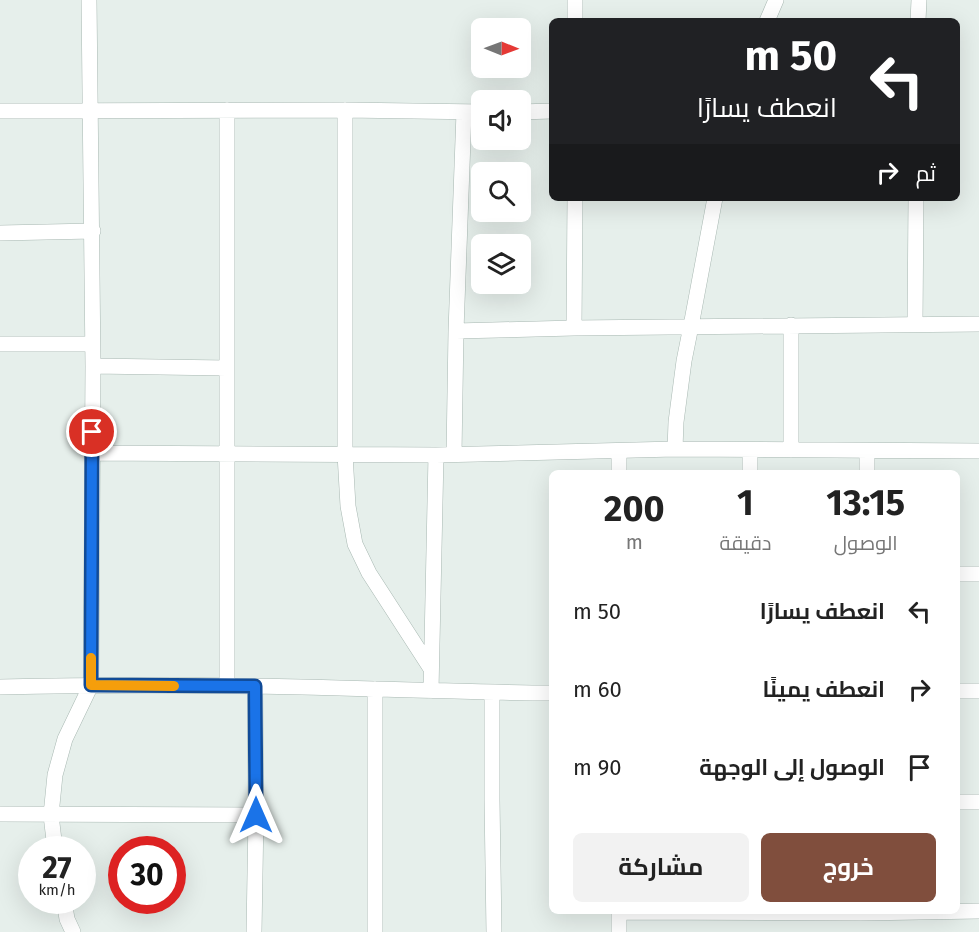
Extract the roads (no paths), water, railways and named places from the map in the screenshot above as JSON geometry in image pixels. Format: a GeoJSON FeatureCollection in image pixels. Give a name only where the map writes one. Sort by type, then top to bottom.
{"type":"FeatureCollection","features":[{"type":"Feature","properties":{"kind":"street"},"geometry":{"type":"LineString","coordinates":[[53,836],[51,815],[55,775],[65,739],[91,685],[93,231],[89,0]]}},
{"type":"Feature","properties":{"kind":"street"},"geometry":{"type":"LineString","coordinates":[[575,0],[575,18]]}},
{"type":"Feature","properties":{"kind":"street"},"geometry":{"type":"LineString","coordinates":[[768,18],[776,0]]}},
{"type":"Feature","properties":{"kind":"street"},"geometry":{"type":"LineString","coordinates":[[918,18],[919,0]]}},
{"type":"Feature","properties":{"kind":"street"},"geometry":{"type":"LineString","coordinates":[[227,110],[227,686]]}},
{"type":"Feature","properties":{"kind":"street"},"geometry":{"type":"LineString","coordinates":[[345,110],[345,454],[348,506],[355,544],[369,573],[431,669]]}},
{"type":"Feature","properties":{"kind":"street"},"geometry":{"type":"LineString","coordinates":[[0,111],[471,112]]}},
{"type":"Feature","properties":{"kind":"street"},"geometry":{"type":"LineString","coordinates":[[531,111],[549,111]]}},
{"type":"Feature","properties":{"kind":"street"},"geometry":{"type":"LineString","coordinates":[[454,454],[464,112]]}},
{"type":"Feature","properties":{"kind":"street"},"geometry":{"type":"LineString","coordinates":[[574,328],[575,201]]}},
{"type":"Feature","properties":{"kind":"street"},"geometry":{"type":"LineString","coordinates":[[675,449],[679,390],[714,201]]}},
{"type":"Feature","properties":{"kind":"street"},"geometry":{"type":"LineString","coordinates":[[915,324],[916,201]]}},
{"type":"Feature","properties":{"kind":"street"},"geometry":{"type":"LineString","coordinates":[[0,233],[93,231]]}},
{"type":"Feature","properties":{"kind":"street"},"geometry":{"type":"LineString","coordinates":[[456,331],[692,326],[979,324]]}},
{"type":"Feature","properties":{"kind":"street"},"geometry":{"type":"LineString","coordinates":[[791,325],[791,450]]}},
{"type":"Feature","properties":{"kind":"street"},"geometry":{"type":"LineString","coordinates":[[0,344],[92,344]]}},
{"type":"Feature","properties":{"kind":"street"},"geometry":{"type":"LineString","coordinates":[[93,366],[226,368]]}},
{"type":"Feature","properties":{"kind":"street"},"geometry":{"type":"LineString","coordinates":[[92,453],[436,455],[675,449],[979,451]]}},
{"type":"Feature","properties":{"kind":"street"},"geometry":{"type":"LineString","coordinates":[[750,450],[750,470]]}},
{"type":"Feature","properties":{"kind":"street"},"geometry":{"type":"LineString","coordinates":[[867,451],[867,470]]}},
{"type":"Feature","properties":{"kind":"street"},"geometry":{"type":"LineString","coordinates":[[618,470],[619,452]]}},
{"type":"Feature","properties":{"kind":"street"},"geometry":{"type":"LineString","coordinates":[[430,691],[436,455]]}},
{"type":"Feature","properties":{"kind":"street"},"geometry":{"type":"LineString","coordinates":[[960,574],[979,574]]}},
{"type":"Feature","properties":{"kind":"street"},"geometry":{"type":"LineString","coordinates":[[0,687],[255,686],[549,693]]}},
{"type":"Feature","properties":{"kind":"street"},"geometry":{"type":"LineString","coordinates":[[254,932],[255,686]]}},
{"type":"Feature","properties":{"kind":"street"},"geometry":{"type":"LineString","coordinates":[[375,689],[375,932]]}},
{"type":"Feature","properties":{"kind":"street"},"geometry":{"type":"LineString","coordinates":[[960,691],[979,691]]}},
{"type":"Feature","properties":{"kind":"street"},"geometry":{"type":"LineString","coordinates":[[492,693],[494,932]]}},
{"type":"Feature","properties":{"kind":"street"},"geometry":{"type":"LineString","coordinates":[[960,801],[979,802]]}},
{"type":"Feature","properties":{"kind":"street"},"geometry":{"type":"LineString","coordinates":[[0,814],[256,815]]}},
{"type":"Feature","properties":{"kind":"street"},"geometry":{"type":"LineString","coordinates":[[960,911],[979,911]]}},
{"type":"Feature","properties":{"kind":"street"},"geometry":{"type":"LineString","coordinates":[[66,914],[72,932]]}},
{"type":"Feature","properties":{"kind":"street"},"geometry":{"type":"LineString","coordinates":[[619,914],[619,932]]}}]}
